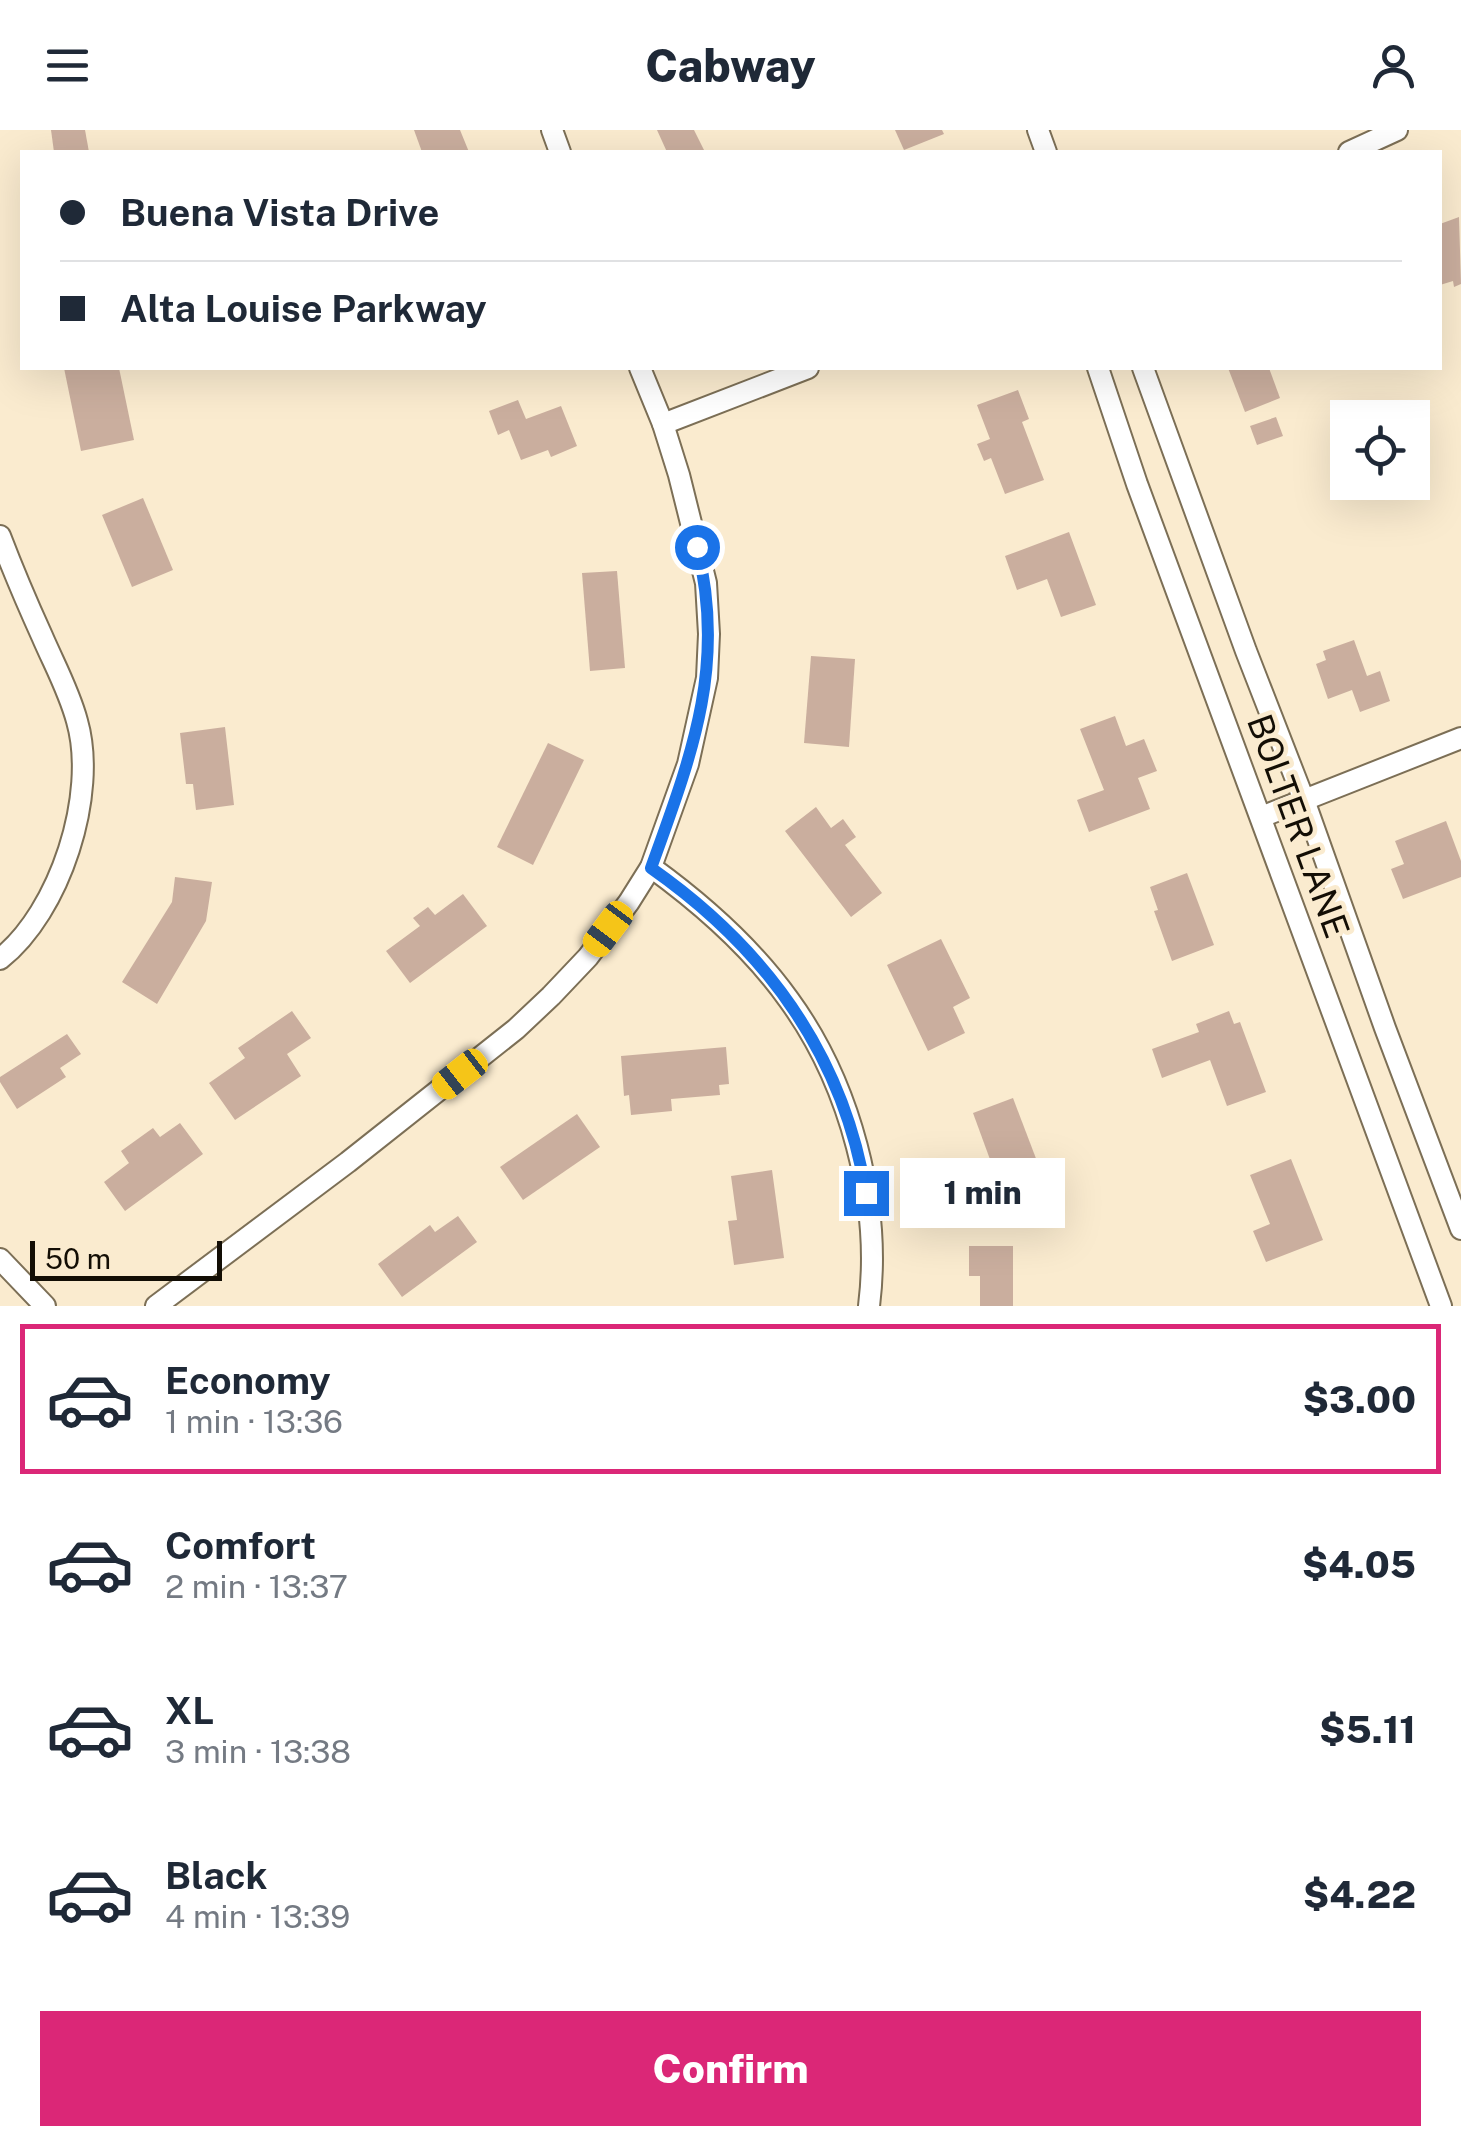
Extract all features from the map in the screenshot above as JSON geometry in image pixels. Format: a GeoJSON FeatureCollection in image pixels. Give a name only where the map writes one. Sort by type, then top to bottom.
{"type":"FeatureCollection","features":[{"type":"Feature","properties":{"kind":"street"},"geometry":{"type":"LineString","coordinates":[[1353,150],[1398,130]]}},
{"type":"Feature","properties":{"kind":"street"},"geometry":{"type":"LineString","coordinates":[[156,1306],[516,1029],[588,956],[651,868],[688,764],[707,678],[709,634],[706,583],[679,475],[641,370]]}},
{"type":"Feature","properties":{"kind":"street"},"geometry":{"type":"LineString","coordinates":[[663,424],[803,370]]}},
{"type":"Feature","properties":{"kind":"street","name":"BOLTER LANE"},"geometry":{"type":"LineString","coordinates":[[1099,370],[1137,484],[1441,1306]]}},
{"type":"Feature","properties":{"kind":"street","name":"BOLTER LANE"},"geometry":{"type":"LineString","coordinates":[[1144,370],[1461,1229]]}},
{"type":"Feature","properties":{"kind":"street"},"geometry":{"type":"LineString","coordinates":[[0,536],[68,693],[82,755],[74,834],[58,883],[32,924],[0,959]]}},
{"type":"Feature","properties":{"kind":"street"},"geometry":{"type":"LineString","coordinates":[[1261,817],[1461,738]]}},
{"type":"Feature","properties":{"kind":"street"},"geometry":{"type":"LineString","coordinates":[[651,868],[687,893],[768,974],[789,1000],[816,1046],[849,1121],[863,1172],[872,1255],[869,1306]]}},
{"type":"Feature","properties":{"kind":"street"},"geometry":{"type":"LineString","coordinates":[[0,1259],[45,1306]]}},
{"type":"Feature","properties":{"kind":"building"},"geometry":{"type":"Polygon","coordinates":[[[51,130],[85,130],[89,150],[54,150],[51,130]]]}},
{"type":"Feature","properties":{"kind":"building"},"geometry":{"type":"Polygon","coordinates":[[[414,130],[460,130],[468,150],[421,150],[414,130]]]}},
{"type":"Feature","properties":{"kind":"building"},"geometry":{"type":"Polygon","coordinates":[[[657,130],[694,130],[704,150],[666,150],[657,130]]]}},
{"type":"Feature","properties":{"kind":"building"},"geometry":{"type":"Polygon","coordinates":[[[895,130],[942,130],[944,134],[904,150],[895,130]]]}},
{"type":"Feature","properties":{"kind":"building"},"geometry":{"type":"Polygon","coordinates":[[[1459,217],[1461,284],[1454,287],[1453,281],[1442,284],[1442,223],[1459,217]]]}},
{"type":"Feature","properties":{"kind":"building"},"geometry":{"type":"Polygon","coordinates":[[[64,370],[119,370],[134,440],[81,451],[64,370]]]}},
{"type":"Feature","properties":{"kind":"building"},"geometry":{"type":"Polygon","coordinates":[[[1229,370],[1270,370],[1280,398],[1245,412],[1229,370]]]}},
{"type":"Feature","properties":{"kind":"building"},"geometry":{"type":"Polygon","coordinates":[[[1018,390],[1029,419],[1022,422],[1044,480],[1005,494],[991,458],[984,461],[977,444],[990,439],[977,405],[1018,390]]]}},
{"type":"Feature","properties":{"kind":"building"},"geometry":{"type":"Polygon","coordinates":[[[518,400],[526,419],[561,406],[577,446],[551,457],[548,450],[521,460],[509,430],[498,435],[489,411],[518,400]]]}},
{"type":"Feature","properties":{"kind":"building"},"geometry":{"type":"Polygon","coordinates":[[[1276,417],[1283,436],[1257,445],[1250,426],[1276,417]]]}},
{"type":"Feature","properties":{"kind":"building"},"geometry":{"type":"Polygon","coordinates":[[[143,498],[173,570],[132,587],[102,515],[143,498]]]}},
{"type":"Feature","properties":{"kind":"building"},"geometry":{"type":"Polygon","coordinates":[[[1069,532],[1096,605],[1061,617],[1047,579],[1017,590],[1005,556],[1069,532]]]}},
{"type":"Feature","properties":{"kind":"building"},"geometry":{"type":"Polygon","coordinates":[[[617,571],[625,668],[590,671],[582,573],[617,571]]]}},
{"type":"Feature","properties":{"kind":"building"},"geometry":{"type":"Polygon","coordinates":[[[1354,640],[1367,676],[1380,671],[1390,701],[1360,712],[1352,690],[1328,699],[1316,664],[1326,660],[1323,651],[1354,640]]]}},
{"type":"Feature","properties":{"kind":"building"},"geometry":{"type":"Polygon","coordinates":[[[811,656],[855,659],[849,747],[804,743],[811,656]]]}},
{"type":"Feature","properties":{"kind":"building"},"geometry":{"type":"Polygon","coordinates":[[[1115,716],[1126,746],[1144,739],[1157,771],[1138,778],[1150,809],[1089,832],[1077,800],[1104,790],[1080,729],[1115,716]]]}},
{"type":"Feature","properties":{"kind":"building"},"geometry":{"type":"Polygon","coordinates":[[[225,727],[234,805],[196,810],[193,784],[186,784],[180,733],[225,727]]]}},
{"type":"Feature","properties":{"kind":"building"},"geometry":{"type":"Polygon","coordinates":[[[548,743],[584,760],[533,865],[497,847],[548,743]]]}},
{"type":"Feature","properties":{"kind":"building"},"geometry":{"type":"Polygon","coordinates":[[[816,807],[831,828],[843,819],[856,837],[845,845],[882,893],[851,917],[785,831],[816,807]]]}},
{"type":"Feature","properties":{"kind":"building"},"geometry":{"type":"Polygon","coordinates":[[[1446,821],[1461,861],[1461,877],[1403,899],[1391,869],[1404,864],[1395,841],[1446,821]]]}},
{"type":"Feature","properties":{"kind":"building"},"geometry":{"type":"Polygon","coordinates":[[[1187,873],[1214,945],[1172,961],[1154,911],[1158,910],[1150,887],[1187,873]]]}},
{"type":"Feature","properties":{"kind":"building"},"geometry":{"type":"Polygon","coordinates":[[[175,877],[212,882],[206,921],[157,1004],[122,982],[172,902],[175,877]]]}},
{"type":"Feature","properties":{"kind":"building"},"geometry":{"type":"Polygon","coordinates":[[[463,894],[487,926],[410,983],[386,951],[420,926],[413,918],[428,907],[435,915],[463,894]]]}},
{"type":"Feature","properties":{"kind":"building"},"geometry":{"type":"Polygon","coordinates":[[[941,939],[970,998],[953,1007],[965,1033],[928,1051],[887,965],[941,939]]]}},
{"type":"Feature","properties":{"kind":"building"},"geometry":{"type":"Polygon","coordinates":[[[292,1011],[311,1038],[287,1054],[301,1076],[235,1120],[209,1083],[245,1058],[238,1048],[292,1011]]]}},
{"type":"Feature","properties":{"kind":"building"},"geometry":{"type":"Polygon","coordinates":[[[1229,1011],[1234,1024],[1240,1022],[1266,1092],[1227,1106],[1210,1060],[1162,1078],[1152,1049],[1199,1032],[1196,1024],[1229,1011]]]}},
{"type":"Feature","properties":{"kind":"building"},"geometry":{"type":"Polygon","coordinates":[[[67,1034],[81,1054],[60,1068],[66,1077],[17,1109],[0,1077],[67,1034]]]}},
{"type":"Feature","properties":{"kind":"building"},"geometry":{"type":"Polygon","coordinates":[[[726,1047],[729,1084],[719,1085],[720,1095],[671,1099],[672,1111],[631,1115],[629,1095],[624,1096],[621,1056],[726,1047]]]}},
{"type":"Feature","properties":{"kind":"building"},"geometry":{"type":"Polygon","coordinates":[[[1013,1098],[1040,1169],[999,1184],[973,1113],[1013,1098]]]}},
{"type":"Feature","properties":{"kind":"building"},"geometry":{"type":"Polygon","coordinates":[[[577,1114],[600,1147],[523,1200],[500,1167],[577,1114]]]}},
{"type":"Feature","properties":{"kind":"building"},"geometry":{"type":"Polygon","coordinates":[[[180,1123],[203,1154],[125,1211],[104,1182],[129,1163],[121,1151],[153,1128],[160,1137],[180,1123]]]}},
{"type":"Feature","properties":{"kind":"building"},"geometry":{"type":"Polygon","coordinates":[[[1291,1159],[1323,1240],[1266,1262],[1253,1231],[1270,1224],[1250,1175],[1291,1159]]]}},
{"type":"Feature","properties":{"kind":"building"},"geometry":{"type":"Polygon","coordinates":[[[772,1170],[784,1258],[734,1265],[728,1221],[737,1220],[731,1176],[772,1170]]]}},
{"type":"Feature","properties":{"kind":"building"},"geometry":{"type":"Polygon","coordinates":[[[458,1216],[477,1242],[402,1297],[378,1264],[430,1225],[435,1232],[458,1216]]]}},
{"type":"Feature","properties":{"kind":"building"},"geometry":{"type":"Polygon","coordinates":[[[969,1246],[1013,1246],[1013,1306],[980,1306],[980,1276],[969,1276],[969,1246]]]}},
{"type":"Feature","properties":{"kind":"route"},"geometry":{"type":"LineString","coordinates":[[697,547],[706,583],[707,678],[688,764],[651,868],[687,893],[737,941],[789,1000],[840,1098],[866,1193]]}}]}
